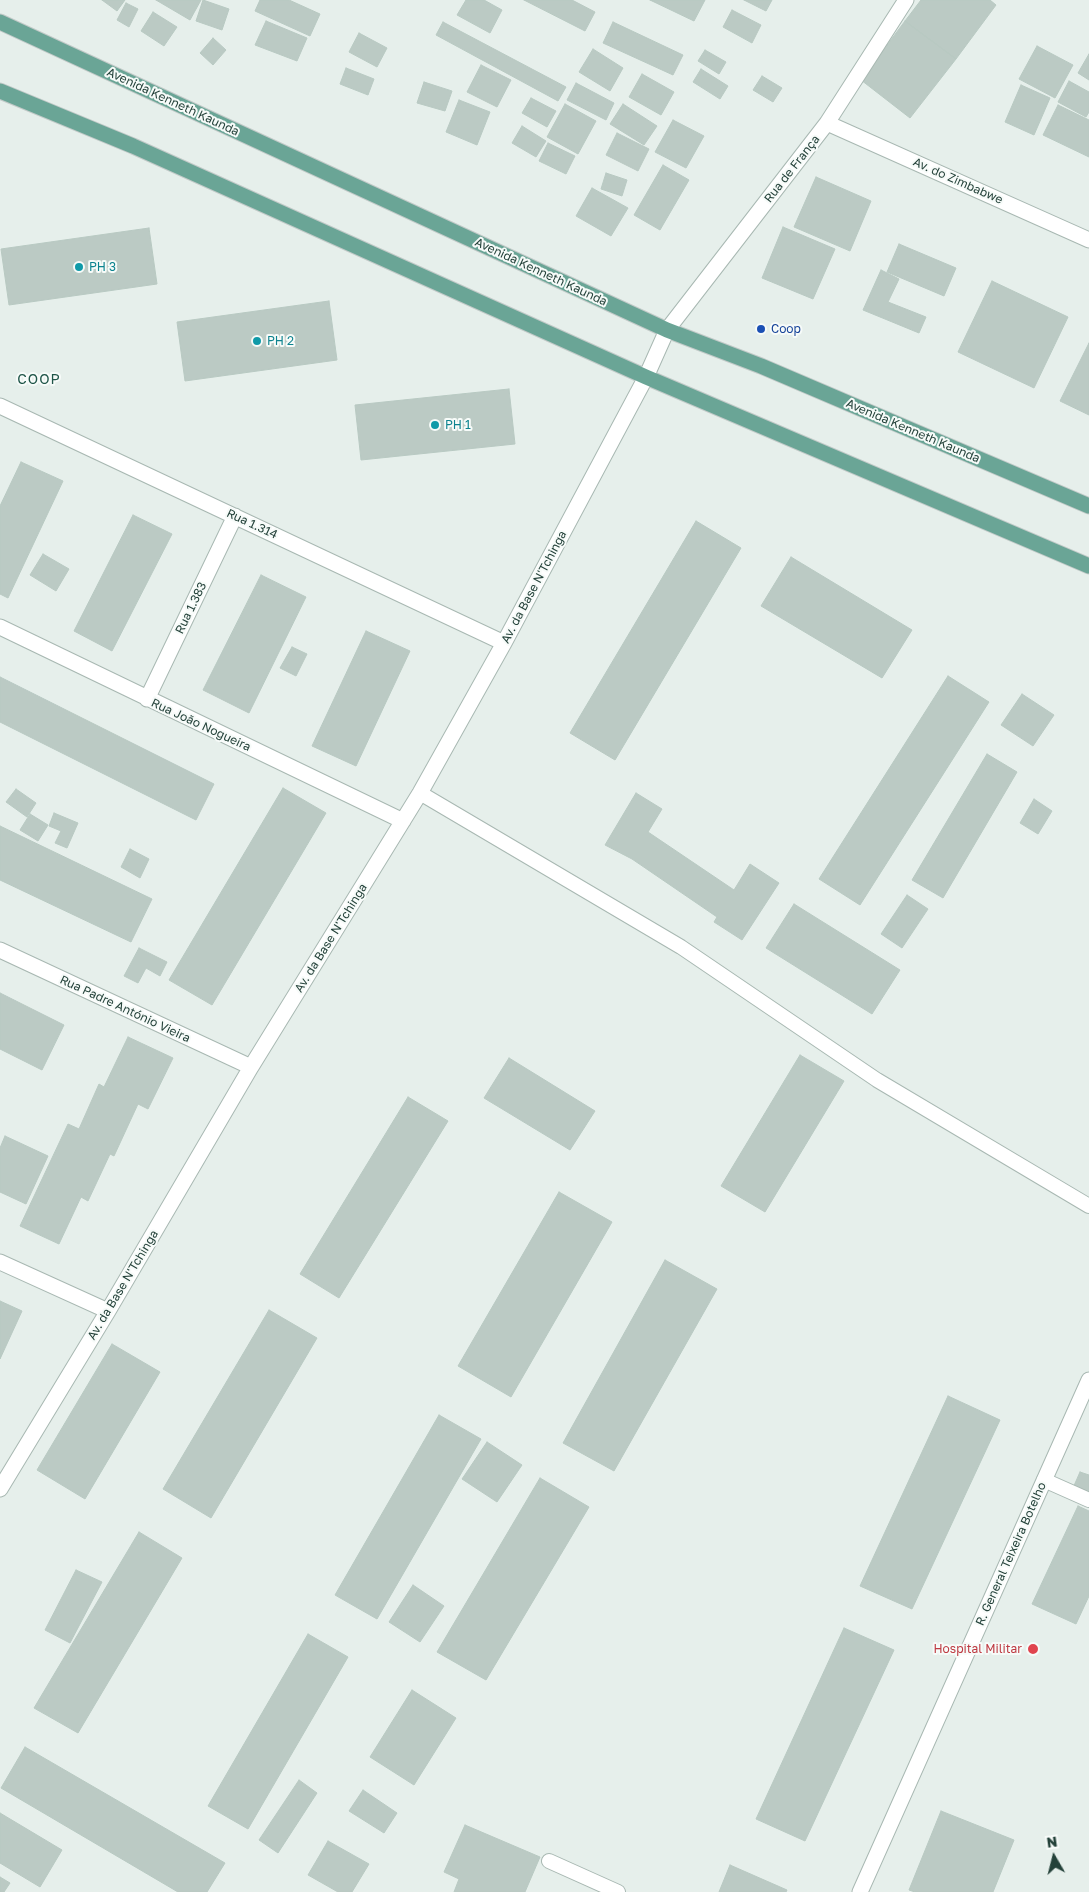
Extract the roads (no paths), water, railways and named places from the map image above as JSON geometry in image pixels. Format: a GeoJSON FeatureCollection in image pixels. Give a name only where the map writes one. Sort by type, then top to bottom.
{"type":"FeatureCollection","features":[{"type":"Feature","properties":{"kind":"main road","name":"Avenida Kenneth Kaunda"},"geometry":{"type":"LineString","coordinates":[[0,22],[667,330],[761,366],[1089,506]]}},
{"type":"Feature","properties":{"kind":"main road"},"geometry":{"type":"LineString","coordinates":[[0,91],[133,146],[646,378],[1089,566]]}},
{"type":"Feature","properties":{"kind":"street","name":"Rua de França"},"geometry":{"type":"LineString","coordinates":[[646,378],[667,330],[827,123],[906,0]]}},
{"type":"Feature","properties":{"kind":"street","name":"Av. do Zimbabwe"},"geometry":{"type":"LineString","coordinates":[[827,123],[1089,240]]}},
{"type":"Feature","properties":{"kind":"street","name":"Av. da Base N'Tchinga"},"geometry":{"type":"LineString","coordinates":[[0,1489],[108,1311],[251,1067],[420,793],[504,643],[646,378]]}},
{"type":"Feature","properties":{"kind":"street","name":"Rua 1.314"},"geometry":{"type":"LineString","coordinates":[[0,406],[504,643]]}},
{"type":"Feature","properties":{"kind":"street","name":"Rua 1.383"},"geometry":{"type":"LineString","coordinates":[[147,699],[236,516]]}},
{"type":"Feature","properties":{"kind":"street","name":"Rua João Nogueira"},"geometry":{"type":"LineString","coordinates":[[0,627],[403,821]]}},
{"type":"Feature","properties":{"kind":"street","name":"Rua Padre António Vieira"},"geometry":{"type":"LineString","coordinates":[[0,950],[251,1067]]}},
{"type":"Feature","properties":{"kind":"street"},"geometry":{"type":"LineString","coordinates":[[0,1262],[108,1311]]}},
{"type":"Feature","properties":{"kind":"street","name":"R. General Teixeira Botelho"},"geometry":{"type":"LineString","coordinates":[[860,1892],[1089,1380]]}},
{"type":"Feature","properties":{"kind":"lane"},"geometry":{"type":"LineString","coordinates":[[420,793],[681,947],[877,1080],[1089,1206]]}},
{"type":"Feature","properties":{"kind":"lane"},"geometry":{"type":"LineString","coordinates":[[1044,1480],[1089,1500]]}},
{"type":"Feature","properties":{"kind":"lane"},"geometry":{"type":"LineString","coordinates":[[549,1862],[618,1892]]}},
{"type":"Feature","properties":{"kind":"place","name":"PH 3"},"geometry":{"type":"Point","coordinates":[79,267]}},
{"type":"Feature","properties":{"kind":"place","name":"Coop"},"geometry":{"type":"Point","coordinates":[761,329]}},
{"type":"Feature","properties":{"kind":"place","name":"PH 2"},"geometry":{"type":"Point","coordinates":[257,341]}},
{"type":"Feature","properties":{"kind":"place","name":"PH 1"},"geometry":{"type":"Point","coordinates":[435,425]}},
{"type":"Feature","properties":{"kind":"place","name":"Hospital Militar"},"geometry":{"type":"Point","coordinates":[1033,1649]}},
{"type":"Feature","properties":{"kind":"district","name":"COOP"},"geometry":{"type":"Point","coordinates":[39,380]}}]}
